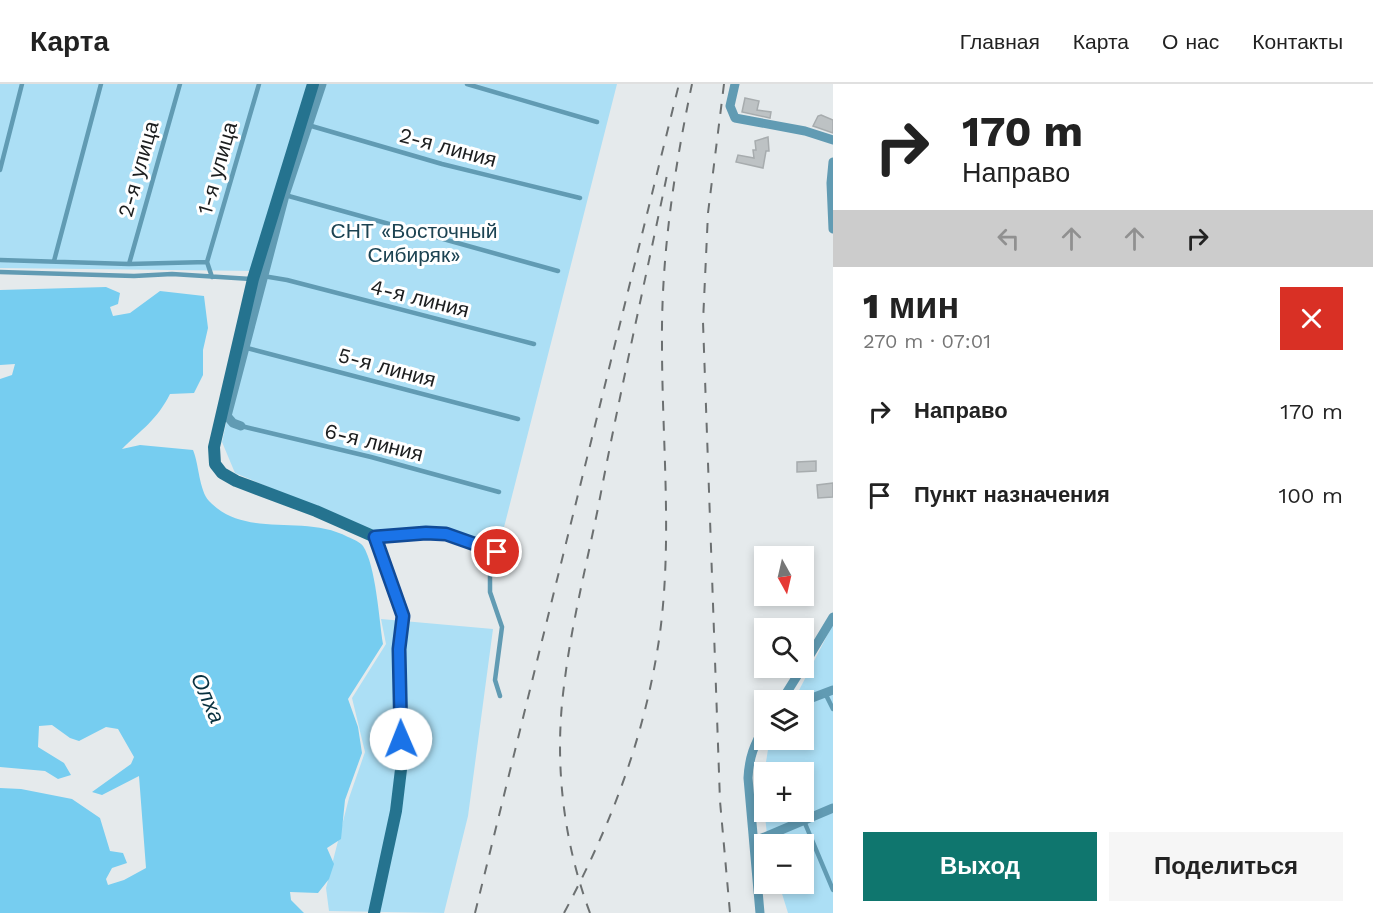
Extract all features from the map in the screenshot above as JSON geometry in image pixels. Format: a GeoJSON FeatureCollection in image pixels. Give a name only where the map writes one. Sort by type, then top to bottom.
{"type":"FeatureCollection","features":[{"type":"Feature","properties":{"kind":"street"},"geometry":{"type":"LineString","coordinates":[[314,84],[258,278],[216,438],[215,464],[222,473],[236,481],[316,511],[375,537],[403,616],[399,649],[402,761],[396,811],[374,913]]}},
{"type":"Feature","properties":{"kind":"street"},"geometry":{"type":"LineString","coordinates":[[241,426],[233,423],[227,416],[247,348],[258,278],[322,84]]}},
{"type":"Feature","properties":{"kind":"street"},"geometry":{"type":"LineString","coordinates":[[735,84],[730,106],[735,118],[805,131],[833,140]]}},
{"type":"Feature","properties":{"kind":"street"},"geometry":{"type":"LineString","coordinates":[[833,162],[831,198],[833,229]]}},
{"type":"Feature","properties":{"kind":"street"},"geometry":{"type":"LineString","coordinates":[[814,648],[833,617]]}},
{"type":"Feature","properties":{"kind":"street"},"geometry":{"type":"LineString","coordinates":[[814,697],[829,691]]}},
{"type":"Feature","properties":{"kind":"street"},"geometry":{"type":"LineString","coordinates":[[754,746],[749,759],[748,778],[754,834]]}},
{"type":"Feature","properties":{"kind":"street"},"geometry":{"type":"LineString","coordinates":[[814,817],[833,808]]}},
{"type":"Feature","properties":{"kind":"street"},"geometry":{"type":"LineString","coordinates":[[772,834],[802,822]]}},
{"type":"Feature","properties":{"kind":"street"},"geometry":{"type":"LineString","coordinates":[[759,894],[760,913]]}},
{"type":"Feature","properties":{"kind":"lane"},"geometry":{"type":"LineString","coordinates":[[0,170],[22,84]]}},
{"type":"Feature","properties":{"kind":"lane"},"geometry":{"type":"LineString","coordinates":[[54,261],[101,84]]}},
{"type":"Feature","properties":{"kind":"lane","name":"2-я улица"},"geometry":{"type":"LineString","coordinates":[[129,264],[180,84]]}},
{"type":"Feature","properties":{"kind":"lane","name":"1-я улица"},"geometry":{"type":"LineString","coordinates":[[207,262],[259,84]]}},
{"type":"Feature","properties":{"kind":"lane"},"geometry":{"type":"LineString","coordinates":[[467,84],[597,122]]}},
{"type":"Feature","properties":{"kind":"lane","name":"2-я линия"},"geometry":{"type":"LineString","coordinates":[[308,125],[442,164],[580,198]]}},
{"type":"Feature","properties":{"kind":"lane"},"geometry":{"type":"LineString","coordinates":[[285,195],[558,272]]}},
{"type":"Feature","properties":{"kind":"lane"},"geometry":{"type":"LineString","coordinates":[[0,260],[129,264],[207,262],[213,277]]}},
{"type":"Feature","properties":{"kind":"lane","name":"4-я линия"},"geometry":{"type":"LineString","coordinates":[[0,272],[287,280],[534,344]]}},
{"type":"Feature","properties":{"kind":"lane","name":"5-я линия"},"geometry":{"type":"LineString","coordinates":[[247,348],[518,419]]}},
{"type":"Feature","properties":{"kind":"lane","name":"6-я линия"},"geometry":{"type":"LineString","coordinates":[[241,426],[371,457],[499,492]]}},
{"type":"Feature","properties":{"kind":"lane"},"geometry":{"type":"LineString","coordinates":[[375,537],[426,533],[446,534],[497,552],[490,568],[490,592],[502,627],[495,680],[500,696]]}},
{"type":"Feature","properties":{"kind":"lane"},"geometry":{"type":"LineString","coordinates":[[829,691],[833,709]]}},
{"type":"Feature","properties":{"kind":"lane"},"geometry":{"type":"LineString","coordinates":[[804,822],[833,890]]}},
{"type":"Feature","properties":{"kind":"green space","name":"СНТ «Восточный Сибиряк»"},"geometry":{"type":"Polygon","coordinates":[[[0,84],[617,84],[500,543],[425,527],[378,533],[235,473],[222,442],[259,271],[0,268],[0,84]]]}},
{"type":"Feature","properties":{"kind":"green space"},"geometry":{"type":"Polygon","coordinates":[[[381,619],[493,629],[468,816],[444,913],[329,911],[326,888],[349,798],[365,752],[352,698],[386,644],[381,619]]]}},
{"type":"Feature","properties":{"kind":"green space"},"geometry":{"type":"Polygon","coordinates":[[[833,624],[833,913],[788,913],[782,894],[814,894],[814,834],[767,834],[766,822],[814,822],[814,762],[766,762],[768,750],[814,750],[814,690],[799,690],[805,678],[814,678],[814,661],[833,624]]]}},
{"type":"Feature","properties":{"kind":"water","name":"Олха"},"geometry":{"type":"Polygon","coordinates":[[[106,287],[120,293],[118,304],[110,307],[113,316],[130,313],[160,291],[204,296],[208,328],[203,350],[203,375],[194,393],[170,394],[154,418],[122,449],[140,445],[193,450],[206,496],[224,513],[240,520],[258,523],[331,530],[362,545],[371,566],[383,644],[348,699],[358,727],[362,753],[345,800],[341,839],[327,848],[334,864],[329,879],[318,893],[290,892],[291,900],[304,913],[0,913],[0,788],[21,789],[72,799],[100,818],[110,851],[123,853],[127,863],[112,868],[106,879],[108,885],[124,880],[146,868],[139,776],[102,795],[92,792],[131,764],[134,757],[118,729],[106,727],[79,741],[70,738],[52,725],[39,726],[38,747],[64,763],[71,775],[58,779],[45,771],[0,767],[0,379],[12,375],[15,364],[0,365],[0,290],[106,287]]]}},
{"type":"Feature","properties":{"kind":"building"},"geometry":{"type":"Polygon","coordinates":[[[745,98],[759,101],[757,110],[771,112],[770,118],[742,112],[745,98]]]}},
{"type":"Feature","properties":{"kind":"building"},"geometry":{"type":"Polygon","coordinates":[[[818,116],[833,120],[833,133],[813,126],[818,116]]]}},
{"type":"Feature","properties":{"kind":"building"},"geometry":{"type":"Polygon","coordinates":[[[768,137],[769,151],[766,151],[763,168],[736,162],[738,155],[754,158],[755,141],[768,137]]]}},
{"type":"Feature","properties":{"kind":"building"},"geometry":{"type":"Polygon","coordinates":[[[816,461],[816,471],[797,472],[797,462],[816,461]]]}},
{"type":"Feature","properties":{"kind":"building"},"geometry":{"type":"Polygon","coordinates":[[[833,483],[833,497],[818,498],[817,485],[833,483]]]}},
{"type":"Feature","properties":{"kind":"railway"},"geometry":{"type":"LineString","coordinates":[[475,913],[679,84]]}},
{"type":"Feature","properties":{"kind":"railway"},"geometry":{"type":"LineString","coordinates":[[564,913],[597,847],[624,781],[653,677],[659,640],[666,530],[662,312],[666,246],[674,181],[692,84]]}},
{"type":"Feature","properties":{"kind":"railway"},"geometry":{"type":"LineString","coordinates":[[724,84],[708,213],[703,322],[720,801],[730,913]]}},
{"type":"Feature","properties":{"kind":"railway"},"geometry":{"type":"LineString","coordinates":[[590,913],[573,858],[563,801],[560,743],[564,686],[579,597],[667,175]]}},
{"type":"Feature","properties":{"kind":"route"},"geometry":{"type":"LineString","coordinates":[[401,739],[399,649],[403,616],[375,537],[426,533],[446,534],[497,552]]}}]}
